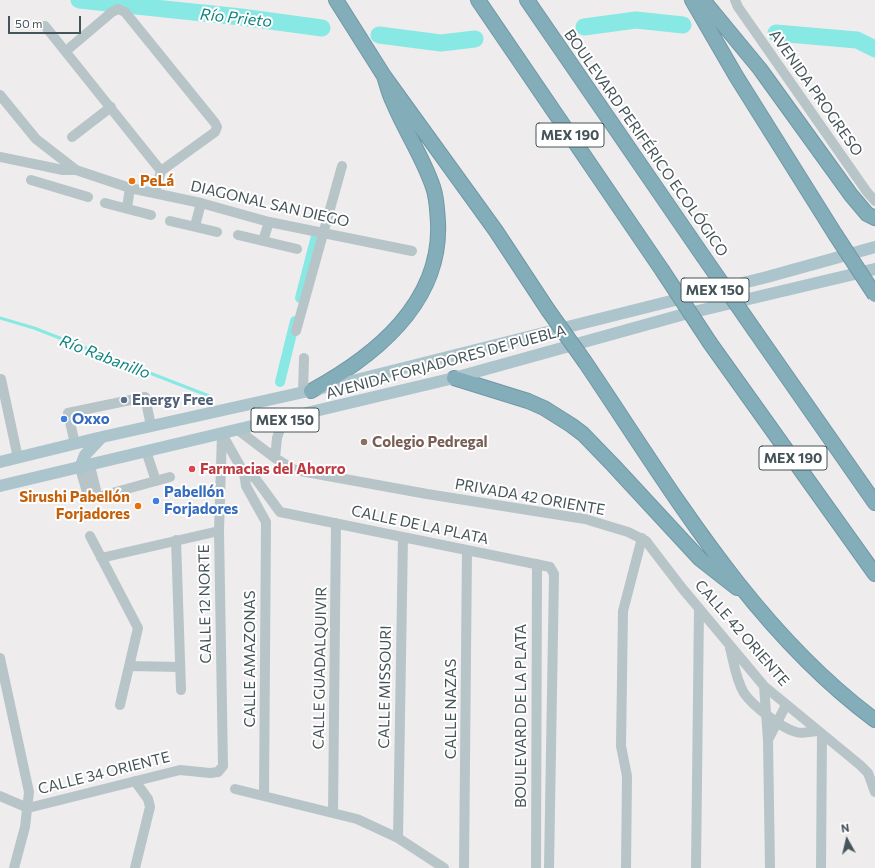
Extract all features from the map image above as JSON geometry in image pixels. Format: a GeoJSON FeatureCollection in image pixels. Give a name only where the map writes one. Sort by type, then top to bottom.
{"type":"FeatureCollection","features":[{"type":"Feature","properties":{"kind":"highway"},"geometry":{"type":"LineString","coordinates":[[336,0],[384,76],[496,231],[696,527],[763,615],[802,658],[840,692],[875,720]]}},
{"type":"Feature","properties":{"kind":"highway","name":"MEX 190"},"geometry":{"type":"LineString","coordinates":[[478,0],[710,343],[875,574]]}},
{"type":"Feature","properties":{"kind":"highway","name":"BOULEVARD PERIFÉRICO ECOLÓGICO"},"geometry":{"type":"LineString","coordinates":[[527,0],[875,503]]}},
{"type":"Feature","properties":{"kind":"highway"},"geometry":{"type":"LineString","coordinates":[[692,0],[736,76],[875,295]]}},
{"type":"Feature","properties":{"kind":"highway"},"geometry":{"type":"LineString","coordinates":[[703,0],[764,74],[851,195],[867,214],[875,218]]}},
{"type":"Feature","properties":{"kind":"highway"},"geometry":{"type":"LineString","coordinates":[[307,392],[344,371],[394,332],[407,317],[420,297],[428,282],[436,256],[438,226],[433,188],[422,160],[392,101],[384,76]]}},
{"type":"Feature","properties":{"kind":"highway"},"geometry":{"type":"LineString","coordinates":[[454,378],[528,401],[584,434],[700,559],[733,586],[745,590]]}},
{"type":"Feature","properties":{"kind":"main road","name":"AVENIDA FORJADORES DE PUEBLA"},"geometry":{"type":"LineString","coordinates":[[0,462],[102,437],[307,392],[768,277],[875,247]]}},
{"type":"Feature","properties":{"kind":"main road","name":"AVENIDA FORJADORES DE PUEBLA"},"geometry":{"type":"LineString","coordinates":[[0,486],[283,420],[454,378],[681,315],[875,269]]}},
{"type":"Feature","properties":{"kind":"main road"},"geometry":{"type":"LineString","coordinates":[[85,467],[85,455],[102,437]]}},
{"type":"Feature","properties":{"kind":"street","name":"AVENIDA PROGRESO"},"geometry":{"type":"LineString","coordinates":[[736,0],[738,7],[866,192],[875,201]]}},
{"type":"Feature","properties":{"kind":"street"},"geometry":{"type":"LineString","coordinates":[[66,51],[112,12],[118,9],[125,12],[216,123],[217,127],[215,132],[161,171],[155,193]]}},
{"type":"Feature","properties":{"kind":"street"},"geometry":{"type":"LineString","coordinates":[[45,26],[161,171]]}},
{"type":"Feature","properties":{"kind":"street","name":"DIAGONAL SAN DIEGO"},"geometry":{"type":"LineString","coordinates":[[0,95],[36,139],[76,170]]}},
{"type":"Feature","properties":{"kind":"street"},"geometry":{"type":"LineString","coordinates":[[72,136],[110,107]]}},
{"type":"Feature","properties":{"kind":"street","name":"DIAGONAL SAN DIEGO"},"geometry":{"type":"LineString","coordinates":[[0,157],[63,170],[76,170],[130,188],[201,203],[269,222],[412,251]]}},
{"type":"Feature","properties":{"kind":"street"},"geometry":{"type":"LineString","coordinates":[[296,331],[342,166]]}},
{"type":"Feature","properties":{"kind":"street"},"geometry":{"type":"LineString","coordinates":[[59,188],[63,170]]}},
{"type":"Feature","properties":{"kind":"street"},"geometry":{"type":"LineString","coordinates":[[31,180],[88,197]]}},
{"type":"Feature","properties":{"kind":"street"},"geometry":{"type":"LineString","coordinates":[[127,208],[130,188]]}},
{"type":"Feature","properties":{"kind":"street"},"geometry":{"type":"LineString","coordinates":[[195,226],[201,203]]}},
{"type":"Feature","properties":{"kind":"street"},"geometry":{"type":"LineString","coordinates":[[105,204],[127,208],[151,215]]}},
{"type":"Feature","properties":{"kind":"street"},"geometry":{"type":"LineString","coordinates":[[170,221],[217,232]]}},
{"type":"Feature","properties":{"kind":"street"},"geometry":{"type":"LineString","coordinates":[[264,242],[269,222]]}},
{"type":"Feature","properties":{"kind":"street"},"geometry":{"type":"LineString","coordinates":[[238,235],[297,249]]}},
{"type":"Feature","properties":{"kind":"street"},"geometry":{"type":"LineString","coordinates":[[304,358],[307,392]]}},
{"type":"Feature","properties":{"kind":"street"},"geometry":{"type":"LineString","coordinates":[[1,379],[18,458]]}},
{"type":"Feature","properties":{"kind":"street"},"geometry":{"type":"LineString","coordinates":[[75,444],[68,413],[145,397],[151,426]]}},
{"type":"Feature","properties":{"kind":"street"},"geometry":{"type":"LineString","coordinates":[[275,458],[277,438],[283,420]]}},
{"type":"Feature","properties":{"kind":"street","name":"PRIVADA 42 ORIENTE"},"geometry":{"type":"LineString","coordinates":[[238,430],[275,458],[295,470],[427,494],[585,519],[628,532],[642,538]]}},
{"type":"Feature","properties":{"kind":"street"},"geometry":{"type":"LineString","coordinates":[[222,434],[244,473],[246,486],[266,522],[280,512],[255,478],[244,473]]}},
{"type":"Feature","properties":{"kind":"street","name":"CALLE 12 NORTE"},"geometry":{"type":"LineString","coordinates":[[218,772],[222,766],[219,531],[222,434]]}},
{"type":"Feature","properties":{"kind":"street"},"geometry":{"type":"LineString","coordinates":[[146,451],[156,481]]}},
{"type":"Feature","properties":{"kind":"street"},"geometry":{"type":"LineString","coordinates":[[85,467],[87,492],[94,498],[170,477]]}},
{"type":"Feature","properties":{"kind":"street","name":"CALLE DE LA PLATA"},"geometry":{"type":"LineString","coordinates":[[280,512],[537,564],[550,567],[552,570]]}},
{"type":"Feature","properties":{"kind":"street","name":"CALLE AMAZONAS"},"geometry":{"type":"LineString","coordinates":[[264,796],[266,522]]}},
{"type":"Feature","properties":{"kind":"street","name":"CALLE GUADALQUIVIR"},"geometry":{"type":"LineString","coordinates":[[334,813],[336,523]]}},
{"type":"Feature","properties":{"kind":"street"},"geometry":{"type":"LineString","coordinates":[[101,558],[219,531]]}},
{"type":"Feature","properties":{"kind":"street"},"geometry":{"type":"LineString","coordinates":[[90,536],[138,628],[120,706]]}},
{"type":"Feature","properties":{"kind":"street","name":"CALLE MISSOURI"},"geometry":{"type":"LineString","coordinates":[[398,838],[403,537]]}},
{"type":"Feature","properties":{"kind":"street"},"geometry":{"type":"LineString","coordinates":[[626,868],[627,776],[621,746],[623,611],[642,538]]}},
{"type":"Feature","properties":{"kind":"street","name":"CALLE 42 ORIENTE"},"geometry":{"type":"LineString","coordinates":[[642,538],[764,686],[860,765],[873,780],[875,792]]}},
{"type":"Feature","properties":{"kind":"street"},"geometry":{"type":"LineString","coordinates":[[176,540],[179,667],[181,690]]}},
{"type":"Feature","properties":{"kind":"street","name":"CALLE NAZAS"},"geometry":{"type":"LineString","coordinates":[[464,868],[467,550]]}},
{"type":"Feature","properties":{"kind":"street","name":"BOULEVARD DE LA PLATA"},"geometry":{"type":"LineString","coordinates":[[536,868],[537,564]]}},
{"type":"Feature","properties":{"kind":"street","name":"BOULEVARD DE LA PLATA"},"geometry":{"type":"LineString","coordinates":[[549,868],[554,574],[552,570]]}},
{"type":"Feature","properties":{"kind":"street"},"geometry":{"type":"LineString","coordinates":[[696,868],[699,608]]}},
{"type":"Feature","properties":{"kind":"street"},"geometry":{"type":"LineString","coordinates":[[729,644],[738,680],[744,693],[751,702],[796,732],[820,733],[821,868]]}},
{"type":"Feature","properties":{"kind":"street"},"geometry":{"type":"LineString","coordinates":[[0,658],[29,792],[25,828],[14,868]]}},
{"type":"Feature","properties":{"kind":"street"},"geometry":{"type":"LineString","coordinates":[[130,666],[179,667]]}},
{"type":"Feature","properties":{"kind":"street"},"geometry":{"type":"LineString","coordinates":[[764,686],[768,740],[770,868]]}},
{"type":"Feature","properties":{"kind":"street"},"geometry":{"type":"LineString","coordinates":[[768,740],[786,705]]}},
{"type":"Feature","properties":{"kind":"street","name":"CALLE 34 ORIENTE"},"geometry":{"type":"LineString","coordinates":[[0,796],[28,808],[180,770],[210,773],[218,772]]}},
{"type":"Feature","properties":{"kind":"street"},"geometry":{"type":"LineString","coordinates":[[135,781],[148,799],[150,807],[135,868]]}},
{"type":"Feature","properties":{"kind":"street"},"geometry":{"type":"LineString","coordinates":[[235,789],[357,819],[398,838],[444,868]]}},
{"type":"Feature","properties":{"kind":"waterway","name":"Río Prieto"},"geometry":{"type":"LineString","coordinates":[[79,0],[241,17],[322,28]]}},
{"type":"Feature","properties":{"kind":"waterway","name":"Río Prieto"},"geometry":{"type":"LineString","coordinates":[[584,27],[636,20],[683,25]]}},
{"type":"Feature","properties":{"kind":"waterway","name":"Río Prieto"},"geometry":{"type":"LineString","coordinates":[[776,33],[857,40],[875,49]]}},
{"type":"Feature","properties":{"kind":"waterway","name":"Río Prieto"},"geometry":{"type":"LineString","coordinates":[[379,35],[441,43],[475,39]]}},
{"type":"Feature","properties":{"kind":"waterway"},"geometry":{"type":"LineString","coordinates":[[300,298],[316,236]]}},
{"type":"Feature","properties":{"kind":"waterway","name":"Río Rabanillo"},"geometry":{"type":"LineString","coordinates":[[0,318],[34,328],[209,396]]}},
{"type":"Feature","properties":{"kind":"waterway"},"geometry":{"type":"LineString","coordinates":[[280,382],[295,321]]}},
{"type":"Feature","properties":{"kind":"place","name":"PeLá"},"geometry":{"type":"Point","coordinates":[132,181]}},
{"type":"Feature","properties":{"kind":"place","name":"Energy Free"},"geometry":{"type":"Point","coordinates":[124,400]}},
{"type":"Feature","properties":{"kind":"place","name":"Oxxo"},"geometry":{"type":"Point","coordinates":[64,419]}},
{"type":"Feature","properties":{"kind":"place","name":"Colegio Pedregal"},"geometry":{"type":"Point","coordinates":[364,442]}},
{"type":"Feature","properties":{"kind":"place","name":"Farmacias del Ahorro"},"geometry":{"type":"Point","coordinates":[192,469]}},
{"type":"Feature","properties":{"kind":"place","name":"Pabellón Forjadores"},"geometry":{"type":"Point","coordinates":[156,501]}},
{"type":"Feature","properties":{"kind":"place","name":"Sirushi Pabellón Forjadores"},"geometry":{"type":"Point","coordinates":[138,506]}}]}
